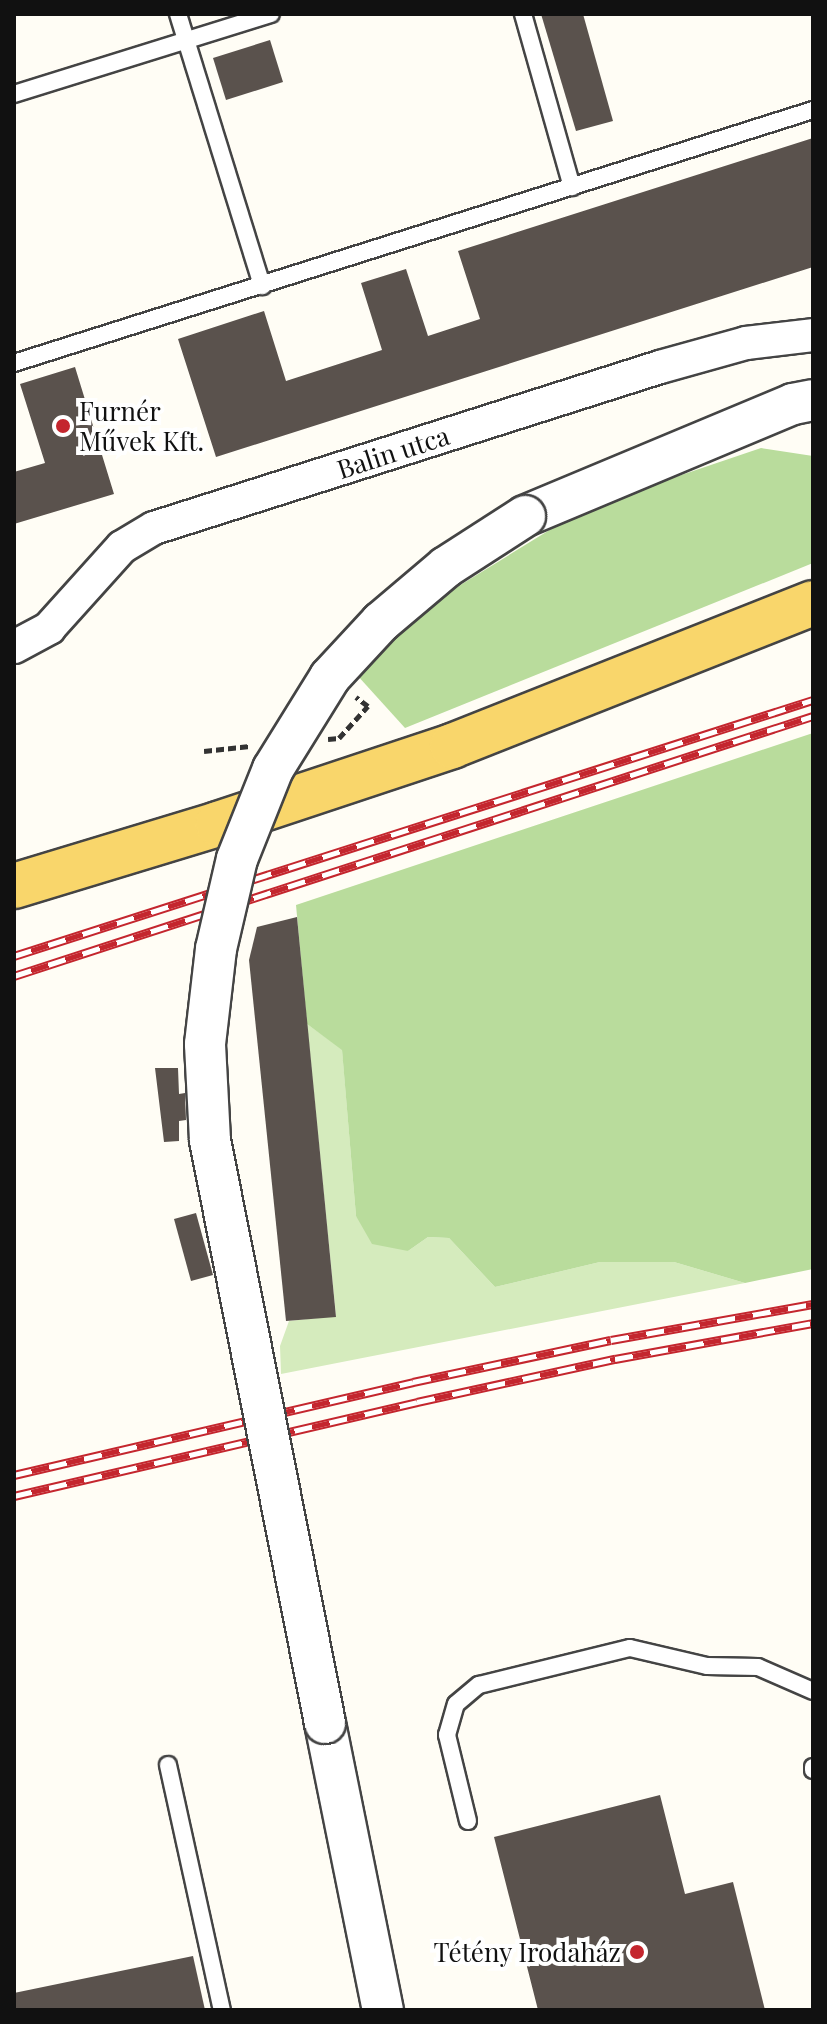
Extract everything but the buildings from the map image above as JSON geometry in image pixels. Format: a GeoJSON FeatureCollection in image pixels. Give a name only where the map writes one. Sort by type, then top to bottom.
{"type":"FeatureCollection","features":[{"type":"Feature","properties":{"kind":"main road"},"geometry":{"type":"LineString","coordinates":[[14,886],[218,824],[452,746],[813,603]]}},
{"type":"Feature","properties":{"kind":"street","name":"Balin utca"},"geometry":{"type":"LineString","coordinates":[[14,647],[49,628],[122,547],[154,528],[660,367],[746,343],[813,335]]}},
{"type":"Feature","properties":{"kind":"street"},"geometry":{"type":"LineString","coordinates":[[383,2010],[210,1140],[205,1044],[216,949],[237,859],[273,769],[330,677],[381,622],[446,567],[525,516],[793,404],[808,418]]}},
{"type":"Feature","properties":{"kind":"lane"},"geometry":{"type":"LineString","coordinates":[[178,14],[262,286]]}},
{"type":"Feature","properties":{"kind":"lane"},"geometry":{"type":"LineString","coordinates":[[14,94],[271,14]]}},
{"type":"Feature","properties":{"kind":"lane"},"geometry":{"type":"LineString","coordinates":[[523,14],[572,187]]}},
{"type":"Feature","properties":{"kind":"lane"},"geometry":{"type":"LineString","coordinates":[[14,363],[813,110]]}},
{"type":"Feature","properties":{"kind":"lane"},"geometry":{"type":"LineString","coordinates":[[468,1821],[447,1735],[456,1704],[479,1685],[630,1648],[707,1666],[758,1667],[813,1691]]}},
{"type":"Feature","properties":{"kind":"lane"},"geometry":{"type":"LineString","coordinates":[[168,1765],[222,2010]]}},
{"type":"Feature","properties":{"kind":"green space"},"geometry":{"type":"Polygon","coordinates":[[[761,448],[813,456],[813,563],[405,728],[357,675],[405,619],[587,507],[761,448]]]}},
{"type":"Feature","properties":{"kind":"green space"},"geometry":{"type":"Polygon","coordinates":[[[813,733],[813,1269],[745,1283],[674,1262],[600,1262],[495,1287],[449,1238],[428,1237],[408,1251],[372,1244],[356,1216],[342,1050],[307,1024],[296,905],[813,733]]]}},
{"type":"Feature","properties":{"kind":"green space"},"geometry":{"type":"Polygon","coordinates":[[[307,1024],[342,1049],[356,1216],[408,1251],[428,1237],[449,1238],[495,1287],[600,1262],[674,1262],[745,1283],[281,1374],[280,1346],[289,1321],[336,1316],[307,1024]]]}},
{"type":"Feature","properties":{"kind":"railway"},"geometry":{"type":"LineString","coordinates":[[14,956],[813,700]]}},
{"type":"Feature","properties":{"kind":"railway"},"geometry":{"type":"LineString","coordinates":[[14,976],[813,716]]}},
{"type":"Feature","properties":{"kind":"railway"},"geometry":{"type":"LineString","coordinates":[[14,1475],[413,1382],[611,1340],[813,1304]]}},
{"type":"Feature","properties":{"kind":"railway"},"geometry":{"type":"LineString","coordinates":[[14,1496],[615,1359],[813,1323]]}},
{"type":"Feature","properties":{"kind":"place","name":"Furnér Művek Kft."},"geometry":{"type":"Point","coordinates":[63,426]}},
{"type":"Feature","properties":{"kind":"place","name":"Tétény Irodaház"},"geometry":{"type":"Point","coordinates":[637,1952]}}]}
